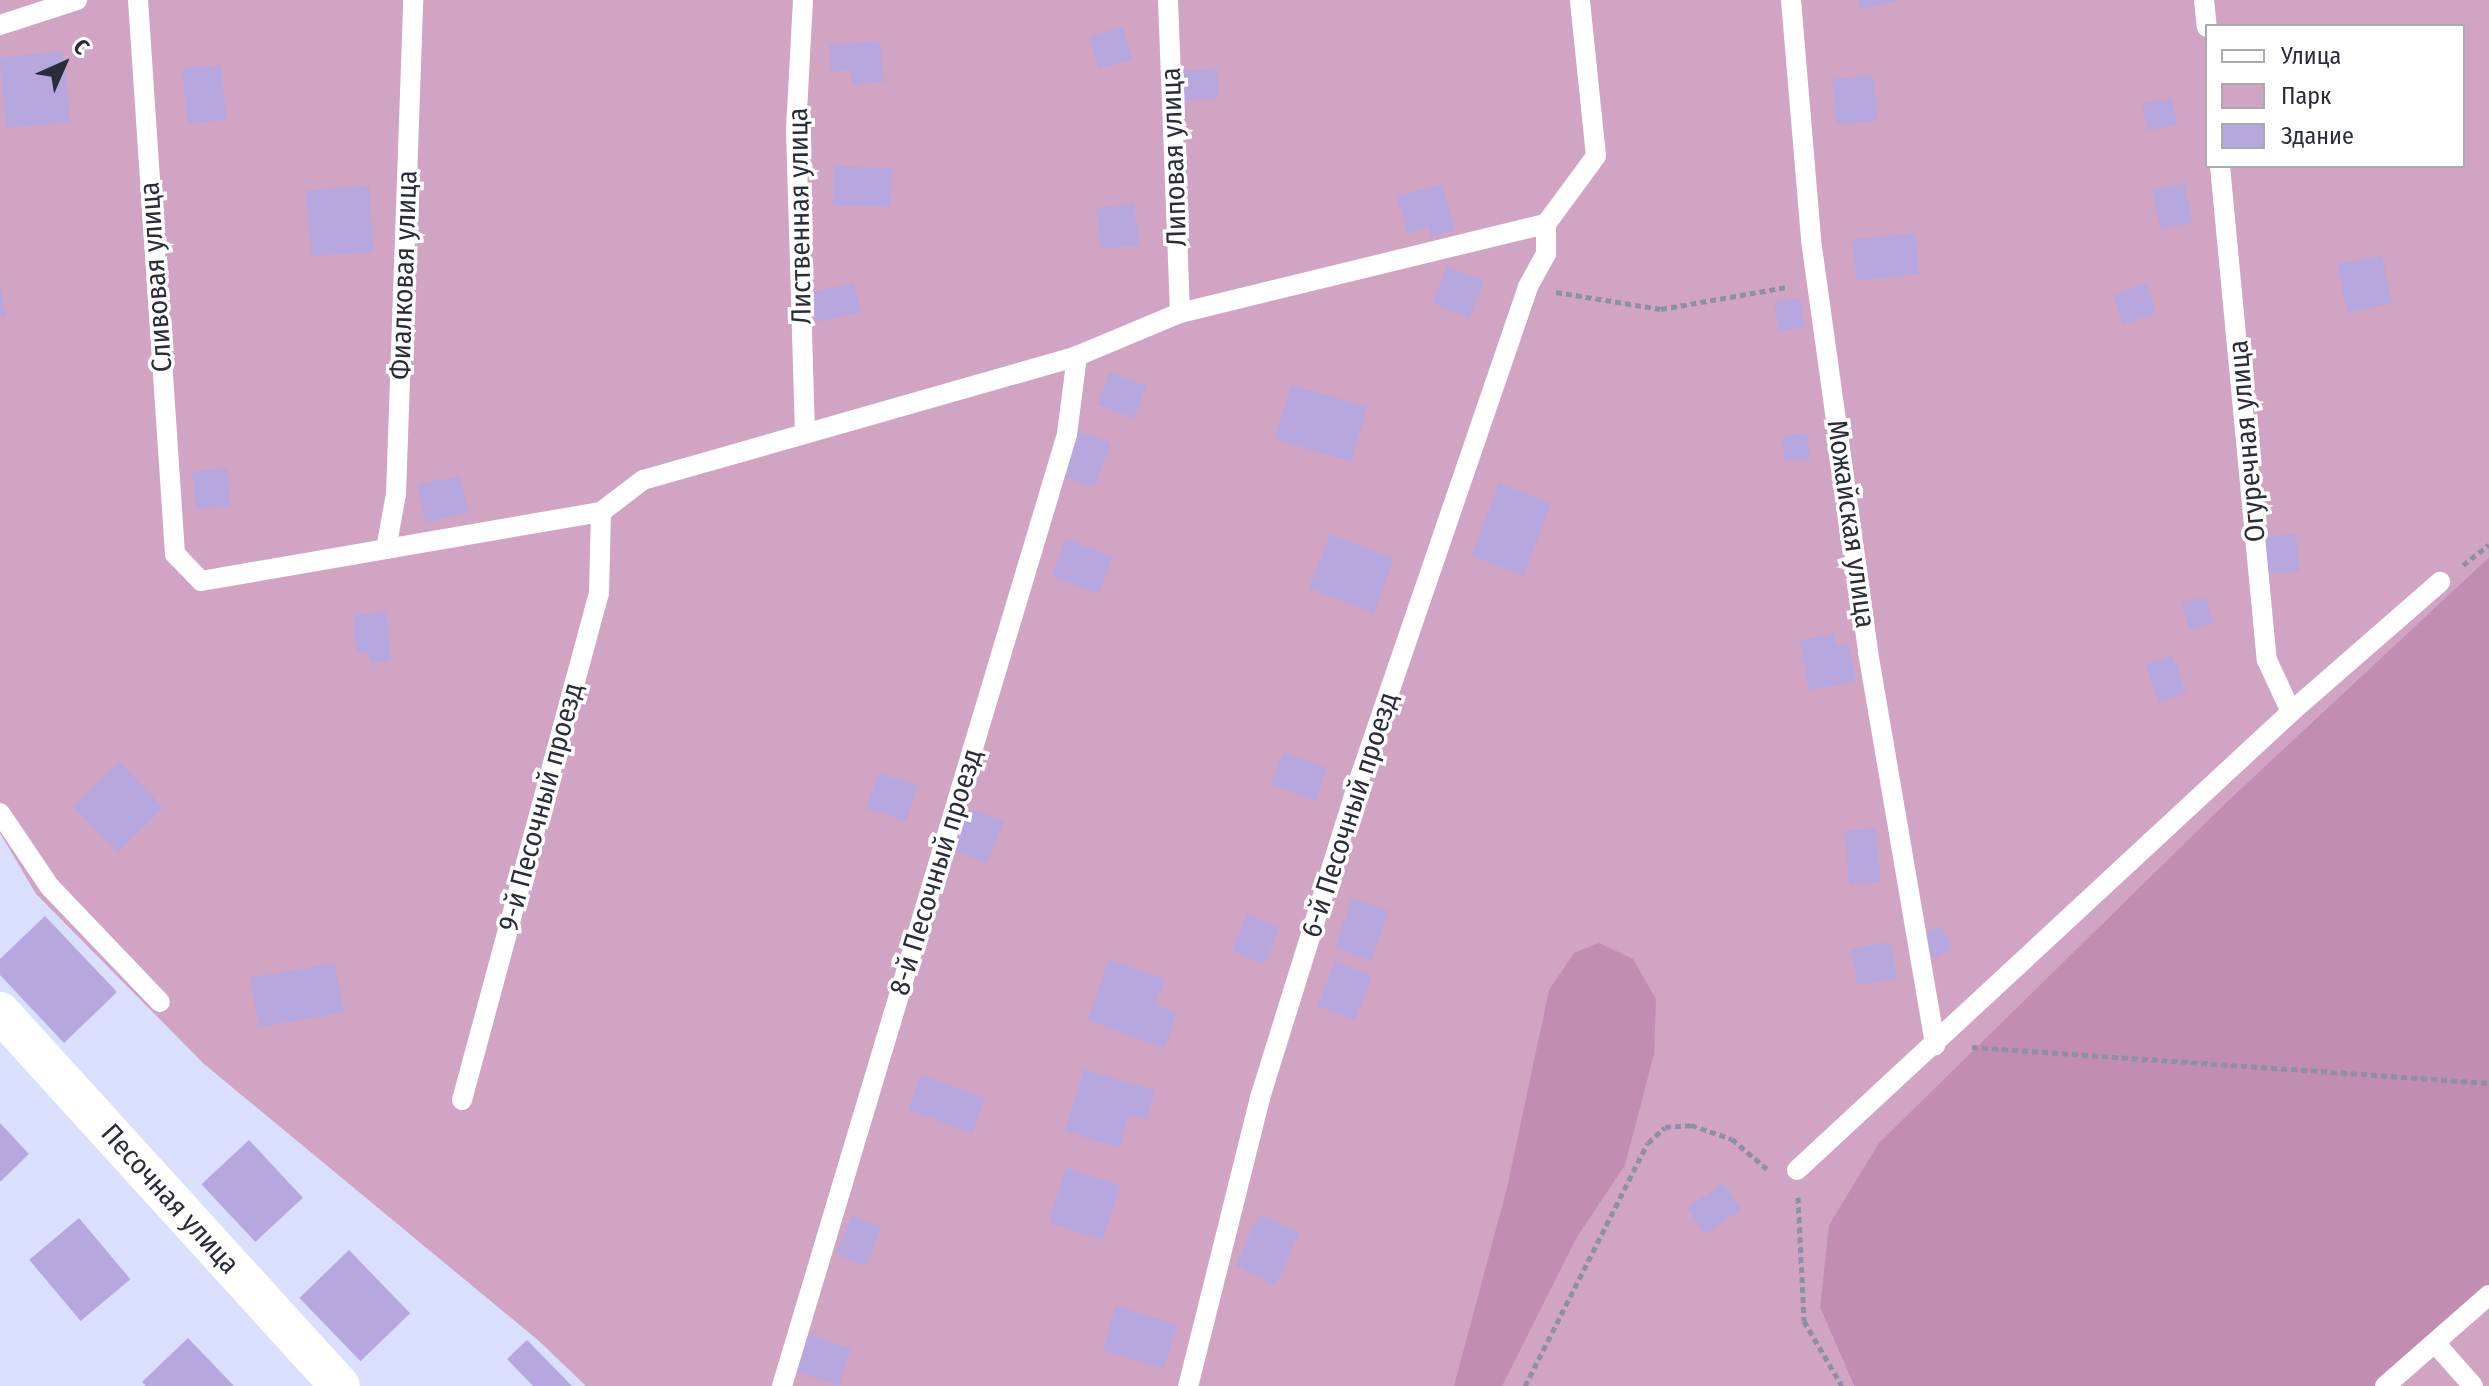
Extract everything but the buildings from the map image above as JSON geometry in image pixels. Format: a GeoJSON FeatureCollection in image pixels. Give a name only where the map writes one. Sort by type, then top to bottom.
{"type":"FeatureCollection","features":[{"type":"Feature","properties":{"kind":"street","name":"Песочная улица"},"geometry":{"type":"LineString","coordinates":[[0,1012],[340,1386]]}},
{"type":"Feature","properties":{"kind":"lane"},"geometry":{"type":"LineString","coordinates":[[0,25],[77,0]]}},
{"type":"Feature","properties":{"kind":"lane","name":"Сливовая улица"},"geometry":{"type":"LineString","coordinates":[[138,0],[175,554],[201,581],[386,549]]}},
{"type":"Feature","properties":{"kind":"lane","name":"Фиалковая улица"},"geometry":{"type":"LineString","coordinates":[[386,549],[396,494],[413,0]]}},
{"type":"Feature","properties":{"kind":"lane","name":"Лиственная улица"},"geometry":{"type":"LineString","coordinates":[[803,0],[796,130],[805,432]]}},
{"type":"Feature","properties":{"kind":"lane","name":"Липовая улица"},"geometry":{"type":"LineString","coordinates":[[1168,0],[1180,313]]}},
{"type":"Feature","properties":{"kind":"lane"},"geometry":{"type":"LineString","coordinates":[[386,549],[601,512],[643,480],[1077,356],[1180,313],[1546,224],[1596,156],[1580,0]]}},
{"type":"Feature","properties":{"kind":"lane","name":"Можайская улица"},"geometry":{"type":"LineString","coordinates":[[1791,0],[1818,282],[1868,652],[1935,1045]]}},
{"type":"Feature","properties":{"kind":"lane"},"geometry":{"type":"LineString","coordinates":[[2204,0],[2207,24]]}},
{"type":"Feature","properties":{"kind":"lane","name":"Огуречная улица"},"geometry":{"type":"LineString","coordinates":[[2220,168],[2267,660],[2291,712]]}},
{"type":"Feature","properties":{"kind":"lane","name":"6-й Песочный проезд"},"geometry":{"type":"LineString","coordinates":[[1188,1386],[1264,1083],[1358,783],[1528,287],[1546,254],[1546,224]]}},
{"type":"Feature","properties":{"kind":"lane","name":"8-й Песочный проезд"},"geometry":{"type":"LineString","coordinates":[[782,1386],[1067,434],[1077,356]]}},
{"type":"Feature","properties":{"kind":"lane","name":"9-й Песочный проезд"},"geometry":{"type":"LineString","coordinates":[[462,1100],[599,593],[601,512]]}},
{"type":"Feature","properties":{"kind":"lane"},"geometry":{"type":"LineString","coordinates":[[1797,1170],[2291,712],[2440,582]]}},
{"type":"Feature","properties":{"kind":"lane"},"geometry":{"type":"LineString","coordinates":[[0,813],[50,887],[160,1002]]}},
{"type":"Feature","properties":{"kind":"lane"},"geometry":{"type":"LineString","coordinates":[[2385,1386],[2489,1295]]}},
{"type":"Feature","properties":{"kind":"lane"},"geometry":{"type":"LineString","coordinates":[[2435,1343],[2473,1386]]}},
{"type":"Feature","properties":{"kind":"path"},"geometry":{"type":"LineString","coordinates":[[1528,287],[1661,309],[1818,282]]}},
{"type":"Feature","properties":{"kind":"path"},"geometry":{"type":"LineString","coordinates":[[1935,1045],[2489,1083]]}},
{"type":"Feature","properties":{"kind":"path"},"geometry":{"type":"LineString","coordinates":[[1525,1386],[1648,1143],[1665,1127],[1691,1125],[1732,1139],[1768,1170],[1797,1170],[1804,1321],[1842,1386]]}},
{"type":"Feature","properties":{"kind":"green space"},"geometry":{"type":"Polygon","coordinates":[[[0,0],[2489,0],[2489,557],[2235,794],[1820,1308],[1854,1386],[586,1386],[539,1341],[204,1064],[36,894],[0,833],[0,0]]]}},
{"type":"Feature","properties":{"kind":"green space"},"geometry":{"type":"Polygon","coordinates":[[[2489,1286],[2489,1386],[2379,1386],[2489,1286]]]}},
{"type":"Feature","properties":{"kind":"shaded area"},"geometry":{"type":"Polygon","coordinates":[[[2489,557],[2489,1286],[2379,1386],[1854,1386],[1820,1308],[1829,1225],[1879,1143],[2235,794],[2489,557]]]}},
{"type":"Feature","properties":{"kind":"shaded area"},"geometry":{"type":"Polygon","coordinates":[[[1599,943],[1633,959],[1656,999],[1654,1054],[1625,1165],[1577,1237],[1502,1386],[1454,1386],[1507,1188],[1549,990],[1574,953],[1599,943]]]}}]}
